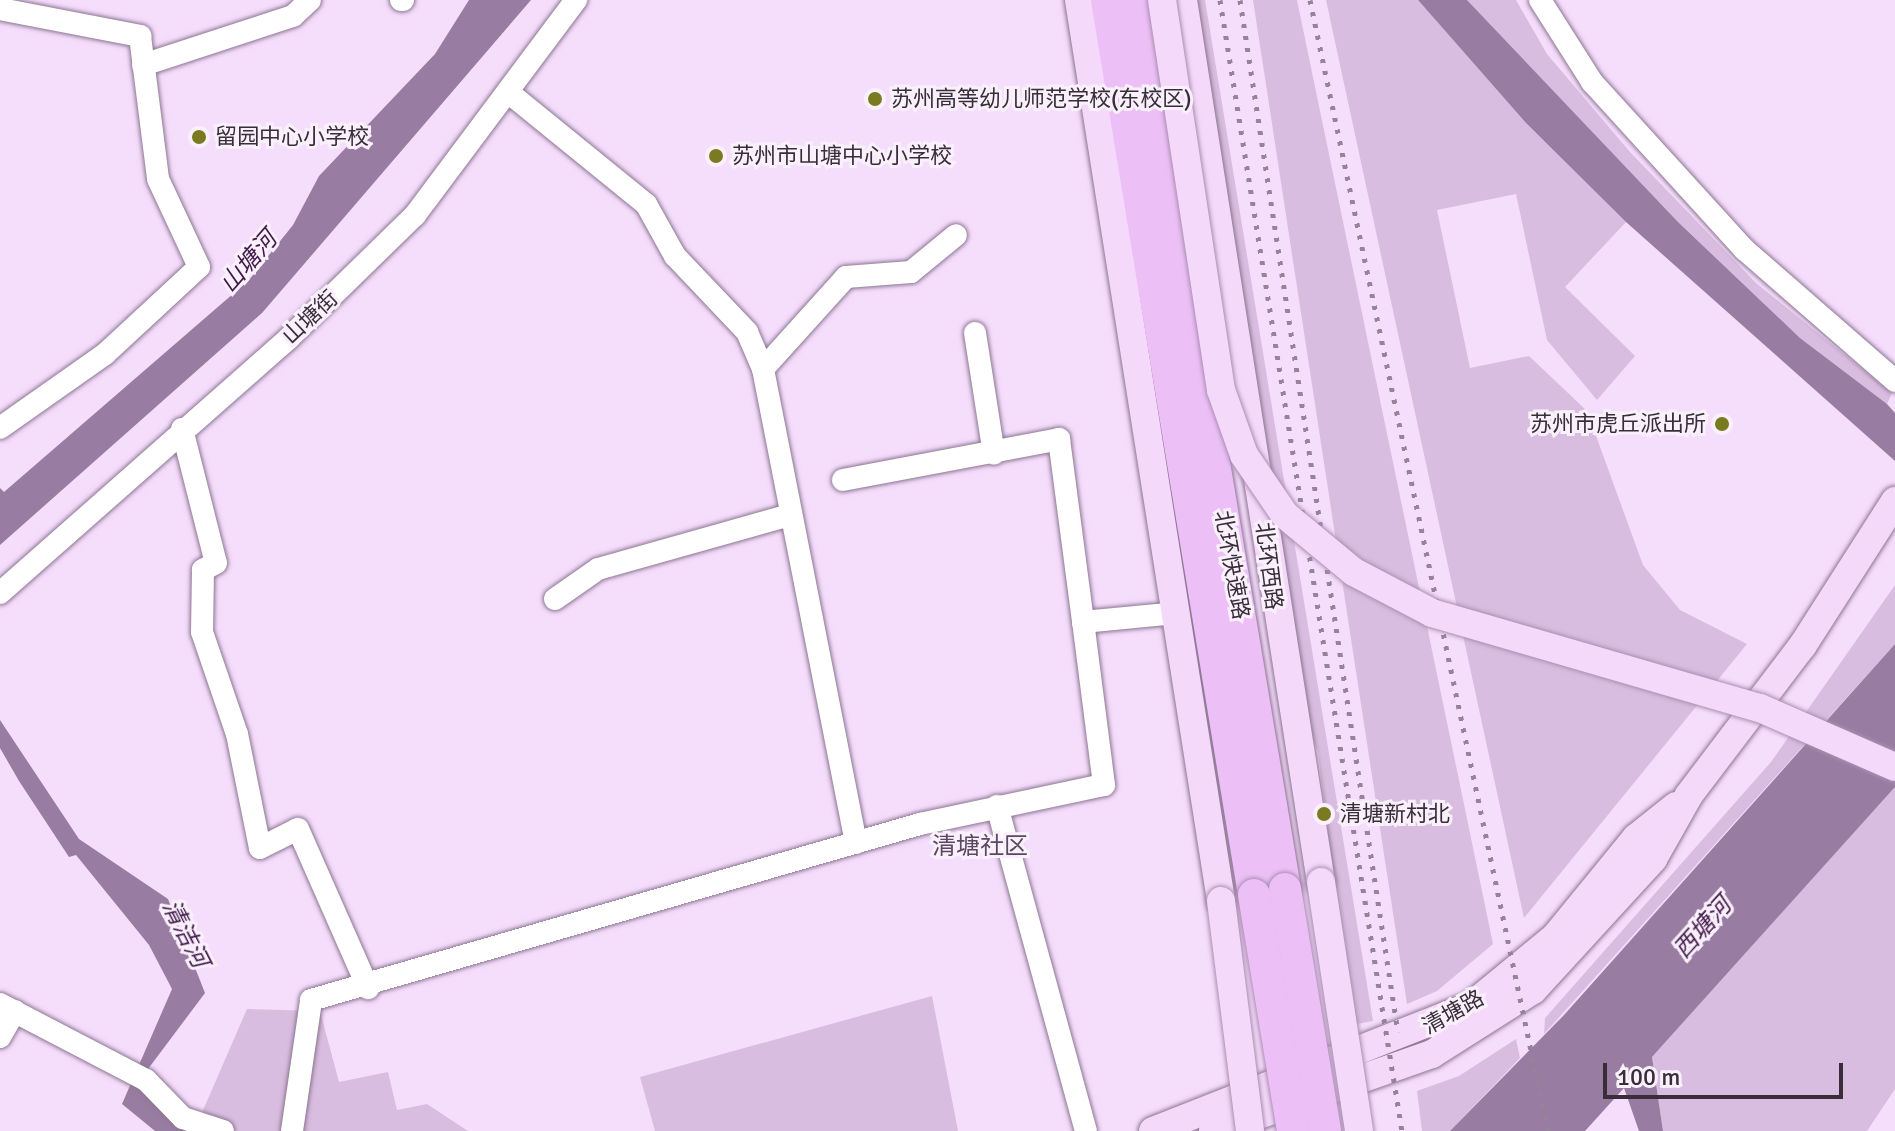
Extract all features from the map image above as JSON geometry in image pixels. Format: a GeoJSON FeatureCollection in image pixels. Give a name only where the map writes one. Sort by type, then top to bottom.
{"type":"FeatureCollection","features":[{"type":"Feature","properties":{"kind":"highway","name":"北环快速路"},"geometry":{"type":"LineString","coordinates":[[1107,0],[1293,1131]]}},
{"type":"Feature","properties":{"kind":"highway","name":"北环快速路"},"geometry":{"type":"LineString","coordinates":[[1137,0],[1325,1131]]}},
{"type":"Feature","properties":{"kind":"highway"},"geometry":{"type":"LineString","coordinates":[[1266,967],[1269,1131]]}},
{"type":"Feature","properties":{"kind":"main road"},"geometry":{"type":"LineString","coordinates":[[1079,0],[1221,901],[1250,1131]]}},
{"type":"Feature","properties":{"kind":"main road"},"geometry":{"type":"LineString","coordinates":[[1162,0],[1221,390],[1244,455],[1285,515],[1354,572],[1432,613],[1750,704],[1895,767]]}},
{"type":"Feature","properties":{"kind":"main road","name":"北环西路"},"geometry":{"type":"LineString","coordinates":[[1183,0],[1359,1131]]}},
{"type":"Feature","properties":{"kind":"main road","name":"清塘路"},"geometry":{"type":"LineString","coordinates":[[1213,1131],[1432,1054],[1477,1030],[1570,953],[1653,859],[1689,795],[1803,645],[1895,501]]}},
{"type":"Feature","properties":{"kind":"main road","name":"清塘路"},"geometry":{"type":"LineString","coordinates":[[1153,1131],[1471,1006],[1555,937],[1636,838],[1689,795]]}},
{"type":"Feature","properties":{"kind":"street"},"geometry":{"type":"LineString","coordinates":[[143,65],[293,16],[310,0]]}},
{"type":"Feature","properties":{"kind":"street","name":"山塘街"},"geometry":{"type":"LineString","coordinates":[[0,593],[415,215],[576,0]]}},
{"type":"Feature","properties":{"kind":"street"},"geometry":{"type":"LineString","coordinates":[[1540,0],[1592,82],[1745,250],[1895,381]]}},
{"type":"Feature","properties":{"kind":"street"},"geometry":{"type":"LineString","coordinates":[[0,9],[140,36],[158,179],[199,267],[105,354],[0,428]]}},
{"type":"Feature","properties":{"kind":"street"},"geometry":{"type":"LineString","coordinates":[[0,22],[132,39]]}},
{"type":"Feature","properties":{"kind":"street"},"geometry":{"type":"LineString","coordinates":[[508,92],[646,204],[675,256],[747,332],[763,369],[787,516],[856,843]]}},
{"type":"Feature","properties":{"kind":"street"},"geometry":{"type":"LineString","coordinates":[[763,369],[846,277],[911,272],[956,235]]}},
{"type":"Feature","properties":{"kind":"street"},"geometry":{"type":"LineString","coordinates":[[975,333],[994,454]]}},
{"type":"Feature","properties":{"kind":"street"},"geometry":{"type":"LineString","coordinates":[[182,429],[216,563],[203,570],[202,632],[237,734],[260,848],[298,829],[368,988]]}},
{"type":"Feature","properties":{"kind":"street"},"geometry":{"type":"LineString","coordinates":[[292,1131],[311,1000],[368,988],[856,843],[997,806],[1104,785],[1059,439],[994,454],[843,480]]}},
{"type":"Feature","properties":{"kind":"street"},"geometry":{"type":"LineString","coordinates":[[555,599],[598,569],[787,516]]}},
{"type":"Feature","properties":{"kind":"street"},"geometry":{"type":"LineString","coordinates":[[1083,622],[1176,613]]}},
{"type":"Feature","properties":{"kind":"street"},"geometry":{"type":"LineString","coordinates":[[997,806],[1086,1131]]}},
{"type":"Feature","properties":{"kind":"street"},"geometry":{"type":"LineString","coordinates":[[0,1037],[7,1008],[139,1076],[183,1118],[223,1131]]}},
{"type":"Feature","properties":{"kind":"shaded area"},"geometry":{"type":"Polygon","coordinates":[[[1190,0],[1205,0],[1373,1021],[1352,1025],[1318,752],[1296,693],[1190,0]]]}},
{"type":"Feature","properties":{"kind":"shaded area"},"geometry":{"type":"Polygon","coordinates":[[[1253,0],[1297,0],[1493,944],[1437,991],[1407,1004],[1253,0]]]}},
{"type":"Feature","properties":{"kind":"shaded area"},"geometry":{"type":"Polygon","coordinates":[[[1326,0],[1418,0],[1526,123],[1626,222],[1565,287],[1635,356],[1597,400],[1547,340],[1516,194],[1437,210],[1470,368],[1529,356],[1587,411],[1643,565],[1680,610],[1747,644],[1524,918],[1326,0]]]}},
{"type":"Feature","properties":{"kind":"shaded area"},"geometry":{"type":"Polygon","coordinates":[[[1467,0],[1516,0],[1547,54],[1630,152],[1756,283],[1892,393],[1887,404],[1800,338],[1678,222],[1467,0]]]}},
{"type":"Feature","properties":{"kind":"shaded area"},"geometry":{"type":"Polygon","coordinates":[[[1895,585],[1895,644],[1544,1034],[1545,1018],[1771,762],[1895,585]]]}},
{"type":"Feature","properties":{"kind":"shaded area"},"geometry":{"type":"Polygon","coordinates":[[[1895,787],[1895,1089],[1867,1131],[1663,1131],[1652,1057],[1895,787]]]}},
{"type":"Feature","properties":{"kind":"shaded area"},"geometry":{"type":"Polygon","coordinates":[[[932,996],[958,1131],[655,1131],[640,1077],[932,996]]]}},
{"type":"Feature","properties":{"kind":"shaded area"},"geometry":{"type":"Polygon","coordinates":[[[247,1009],[320,1011],[339,1082],[388,1072],[397,1110],[427,1104],[468,1131],[194,1131],[247,1009]]]}},
{"type":"Feature","properties":{"kind":"shaded area"},"geometry":{"type":"Polygon","coordinates":[[[1516,1039],[1520,1058],[1450,1131],[1422,1131],[1417,1091],[1459,1076],[1516,1039]]]}},
{"type":"Feature","properties":{"kind":"water"},"geometry":{"type":"Polygon","coordinates":[[[469,0],[531,0],[262,313],[0,545],[0,488],[4,492],[249,280],[293,225],[319,176],[435,54],[469,0]]]}},
{"type":"Feature","properties":{"kind":"water"},"geometry":{"type":"Polygon","coordinates":[[[1418,0],[1467,0],[1678,222],[1800,338],[1887,404],[1895,413],[1895,461],[1626,222],[1526,123],[1418,0]]]}},
{"type":"Feature","properties":{"kind":"water","name":"西塘河"},"geometry":{"type":"Polygon","coordinates":[[[1895,644],[1895,787],[1652,1057],[1663,1131],[1639,1131],[1624,1088],[1585,1131],[1450,1131],[1564,1015],[1895,644]]]}},
{"type":"Feature","properties":{"kind":"water"},"geometry":{"type":"Polygon","coordinates":[[[0,720],[79,839],[168,899],[205,993],[145,1073],[194,1131],[155,1131],[122,1104],[172,989],[149,945],[76,855],[69,857],[19,781],[0,748],[0,720]]]}},
{"type":"Feature","properties":{"kind":"railway"},"geometry":{"type":"LineString","coordinates":[[1220,0],[1402,1131]]}},
{"type":"Feature","properties":{"kind":"railway"},"geometry":{"type":"LineString","coordinates":[[1240,0],[1398,1032]]}},
{"type":"Feature","properties":{"kind":"railway"},"geometry":{"type":"LineString","coordinates":[[1310,0],[1548,1131]]}},
{"type":"Feature","properties":{"kind":"place","name":"苏州高等幼儿师范学校(东校区)"},"geometry":{"type":"Point","coordinates":[875,99]}},
{"type":"Feature","properties":{"kind":"place","name":"留园中心小学校"},"geometry":{"type":"Point","coordinates":[199,137]}},
{"type":"Feature","properties":{"kind":"place","name":"苏州市山塘中心小学校"},"geometry":{"type":"Point","coordinates":[716,156]}},
{"type":"Feature","properties":{"kind":"place","name":"苏州市虎丘派出所"},"geometry":{"type":"Point","coordinates":[1722,424]}},
{"type":"Feature","properties":{"kind":"place","name":"清塘新村北"},"geometry":{"type":"Point","coordinates":[1324,814]}},
{"type":"Feature","properties":{"kind":"district","name":"清塘社区"},"geometry":{"type":"Point","coordinates":[980,847]}},
{"type":"Feature","properties":{"kind":"water label","name":"山塘河"},"geometry":{"type":"Point","coordinates":[249,262]}},
{"type":"Feature","properties":{"kind":"water label","name":"清洁河"},"geometry":{"type":"Point","coordinates":[185,934]}}]}
